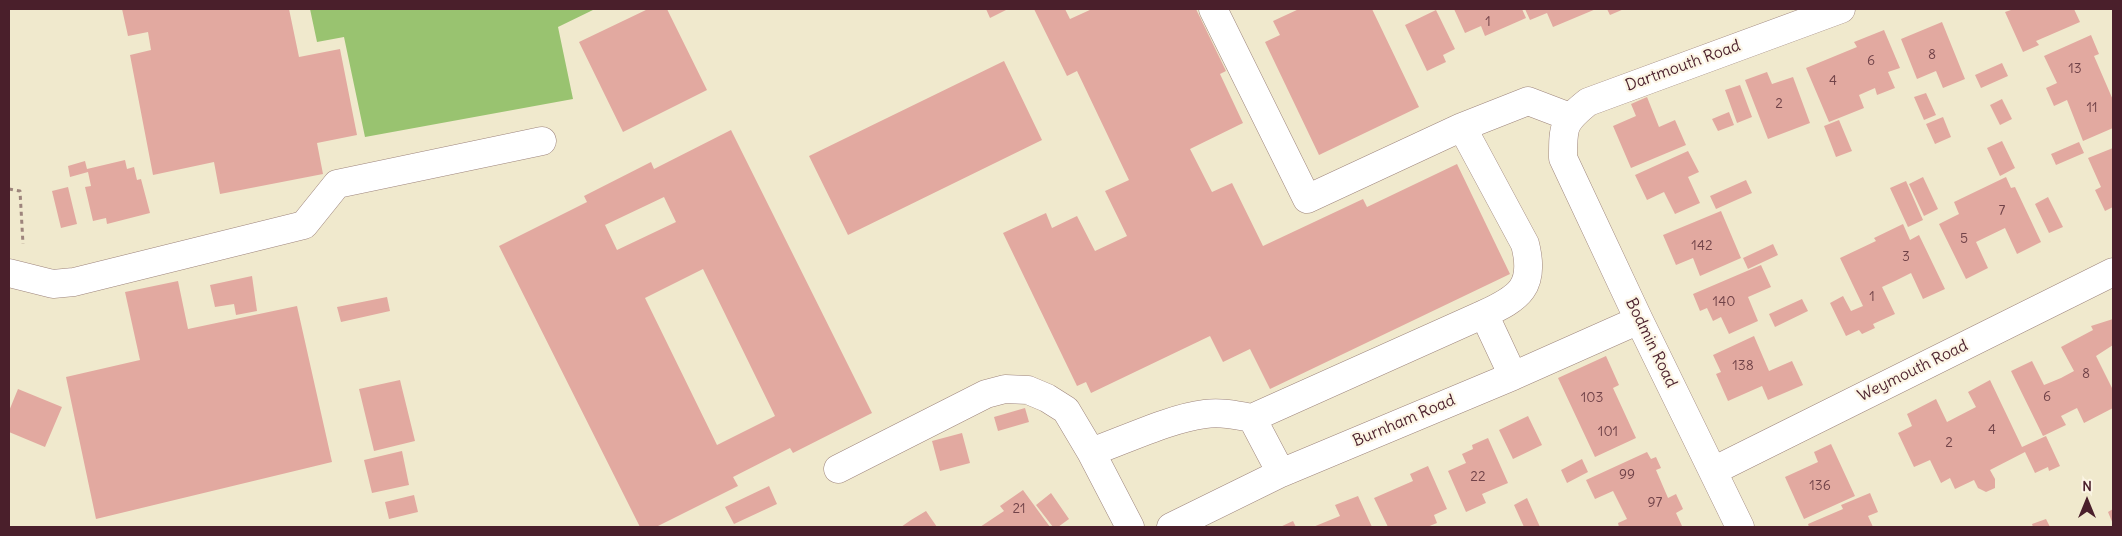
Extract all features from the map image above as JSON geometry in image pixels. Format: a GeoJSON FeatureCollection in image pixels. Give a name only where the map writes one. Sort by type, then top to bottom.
{"type":"FeatureCollection","features":[{"type":"Feature","properties":{"kind":"street"},"geometry":{"type":"LineString","coordinates":[[1213,9],[1307,199],[1462,127],[1528,101],[1570,117]]}},
{"type":"Feature","properties":{"kind":"street","name":"Dartmouth Road"},"geometry":{"type":"LineString","coordinates":[[1570,117],[1588,102],[1841,9]]}},
{"type":"Feature","properties":{"kind":"street","name":"Bodmin Road"},"geometry":{"type":"LineString","coordinates":[[1570,117],[1563,133],[1563,158],[1639,320],[1740,527]]}},
{"type":"Feature","properties":{"kind":"street"},"geometry":{"type":"LineString","coordinates":[[1091,452],[1187,417],[1227,414],[1252,418],[1484,314],[1507,303],[1521,292],[1528,274],[1529,260],[1525,244],[1462,127]]}},
{"type":"Feature","properties":{"kind":"street"},"geometry":{"type":"LineString","coordinates":[[9,273],[53,284],[74,282],[275,233],[304,225],[337,184],[542,141]]}},
{"type":"Feature","properties":{"kind":"street","name":"Weymouth Road"},"geometry":{"type":"LineString","coordinates":[[1713,471],[2113,272]]}},
{"type":"Feature","properties":{"kind":"street"},"geometry":{"type":"LineString","coordinates":[[1484,314],[1512,376]]}},
{"type":"Feature","properties":{"kind":"street","name":"Burnham Road"},"geometry":{"type":"LineString","coordinates":[[1171,527],[1281,473],[1512,376],[1639,320]]}},
{"type":"Feature","properties":{"kind":"street"},"geometry":{"type":"LineString","coordinates":[[838,469],[986,394],[1005,389],[1028,390],[1047,398],[1066,410],[1091,452],[1130,527]]}},
{"type":"Feature","properties":{"kind":"street"},"geometry":{"type":"LineString","coordinates":[[1252,418],[1281,473]]}},
{"type":"Feature","properties":{"kind":"path"},"geometry":{"type":"LineString","coordinates":[[9,189],[20,191],[24,248]]}},
{"type":"Feature","properties":{"kind":"green space"},"geometry":{"type":"Polygon","coordinates":[[[310,9],[595,9],[558,27],[573,99],[365,137],[344,37],[317,42],[310,9]]]}},
{"type":"Feature","properties":{"kind":"building"},"geometry":{"type":"Polygon","coordinates":[[[122,9],[289,9],[299,57],[340,49],[357,135],[317,143],[323,174],[220,194],[214,162],[153,175],[130,55],[151,50],[148,32],[128,36],[122,9]]]}},
{"type":"Feature","properties":{"kind":"building"},"geometry":{"type":"Polygon","coordinates":[[[648,9],[667,9],[707,90],[623,132],[579,42],[648,9]]]}},
{"type":"Feature","properties":{"kind":"building"},"geometry":{"type":"Polygon","coordinates":[[[986,9],[1008,9],[990,18],[986,9]]]}},
{"type":"Feature","properties":{"kind":"building"},"geometry":{"type":"Polygon","coordinates":[[[1034,9],[1065,9],[1070,19],[1092,9],[1196,9],[1226,71],[1220,74],[1243,123],[1190,149],[1212,192],[1232,183],[1263,246],[1363,199],[1367,207],[1457,164],[1510,274],[1270,389],[1250,349],[1223,362],[1210,336],[1091,393],[1086,382],[1077,386],[1003,233],[1046,213],[1052,228],[1077,216],[1095,251],[1127,236],[1105,191],[1129,180],[1077,71],[1067,76],[1034,9]]]}},
{"type":"Feature","properties":{"kind":"building"},"geometry":{"type":"Polygon","coordinates":[[[1299,9],[1372,9],[1419,107],[1319,155],[1265,42],[1280,35],[1273,21],[1299,9]]]}},
{"type":"Feature","properties":{"kind":"building"},"geometry":{"type":"Polygon","coordinates":[[[1454,9],[1522,9],[1526,18],[1485,36],[1481,26],[1465,33],[1454,9]]]}},
{"type":"Feature","properties":{"kind":"building"},"geometry":{"type":"Polygon","coordinates":[[[1525,9],[1596,9],[1553,27],[1547,13],[1530,20],[1525,9]]]}},
{"type":"Feature","properties":{"kind":"building"},"geometry":{"type":"Polygon","coordinates":[[[1607,9],[1624,9],[1610,15],[1607,9]]]}},
{"type":"Feature","properties":{"kind":"building"},"geometry":{"type":"Polygon","coordinates":[[[2014,9],[2074,9],[2080,22],[2036,41],[2039,45],[2023,52],[2005,12],[2014,9]]]}},
{"type":"Feature","properties":{"kind":"building"},"geometry":{"type":"Polygon","coordinates":[[[1436,10],[1455,49],[1443,55],[1446,62],[1427,71],[1405,25],[1436,10]]]}},
{"type":"Feature","properties":{"kind":"building"},"geometry":{"type":"Polygon","coordinates":[[[1942,22],[1965,79],[1943,88],[1936,71],[1917,79],[1901,39],[1942,22]]]}},
{"type":"Feature","properties":{"kind":"building"},"geometry":{"type":"Polygon","coordinates":[[[1884,30],[1900,68],[1888,72],[1895,88],[1877,95],[1875,88],[1859,95],[1864,108],[1829,122],[1806,68],[1857,47],[1854,42],[1884,30]]]}},
{"type":"Feature","properties":{"kind":"building"},"geometry":{"type":"Polygon","coordinates":[[[2091,35],[2099,54],[2094,56],[2113,100],[2113,128],[2083,141],[2067,100],[2054,106],[2046,88],[2057,83],[2044,56],[2091,35]]]}},
{"type":"Feature","properties":{"kind":"building"},"geometry":{"type":"Polygon","coordinates":[[[1004,61],[1042,140],[848,235],[809,156],[1004,61]]]}},
{"type":"Feature","properties":{"kind":"building"},"geometry":{"type":"Polygon","coordinates":[[[2002,63],[2008,76],[1981,88],[1975,75],[2002,63]]]}},
{"type":"Feature","properties":{"kind":"building"},"geometry":{"type":"Polygon","coordinates":[[[1767,72],[1772,84],[1793,77],[1810,123],[1768,139],[1745,80],[1767,72]]]}},
{"type":"Feature","properties":{"kind":"building"},"geometry":{"type":"Polygon","coordinates":[[[1740,85],[1752,117],[1737,123],[1725,90],[1740,85]]]}},
{"type":"Feature","properties":{"kind":"building"},"geometry":{"type":"Polygon","coordinates":[[[1926,93],[1936,115],[1924,120],[1914,97],[1926,93]]]}},
{"type":"Feature","properties":{"kind":"building"},"geometry":{"type":"Polygon","coordinates":[[[1647,97],[1659,127],[1675,120],[1686,145],[1631,168],[1613,126],[1636,116],[1631,104],[1647,97]]]}},
{"type":"Feature","properties":{"kind":"building"},"geometry":{"type":"Polygon","coordinates":[[[2002,99],[2012,119],[2000,125],[1990,105],[2002,99]]]}},
{"type":"Feature","properties":{"kind":"building"},"geometry":{"type":"Polygon","coordinates":[[[1729,112],[1734,125],[1718,131],[1712,119],[1729,112]]]}},
{"type":"Feature","properties":{"kind":"building"},"geometry":{"type":"Polygon","coordinates":[[[1943,117],[1951,137],[1935,144],[1926,124],[1943,117]]]}},
{"type":"Feature","properties":{"kind":"building"},"geometry":{"type":"Polygon","coordinates":[[[1839,120],[1852,151],[1836,157],[1824,126],[1839,120]]]}},
{"type":"Feature","properties":{"kind":"building"},"geometry":{"type":"Polygon","coordinates":[[[731,130],[872,413],[793,453],[790,448],[733,477],[738,486],[656,527],[640,527],[499,246],[587,202],[584,196],[651,162],[654,169],[731,130]],[[664,197],[605,225],[617,250],[676,222],[664,197]],[[703,269],[645,298],[717,445],[775,416],[703,269]]]}},
{"type":"Feature","properties":{"kind":"building"},"geometry":{"type":"Polygon","coordinates":[[[2002,141],[2015,168],[2000,176],[1987,148],[2002,141]]]}},
{"type":"Feature","properties":{"kind":"building"},"geometry":{"type":"Polygon","coordinates":[[[2079,142],[2084,153],[2056,165],[2051,154],[2079,142]]]}},
{"type":"Feature","properties":{"kind":"building"},"geometry":{"type":"Polygon","coordinates":[[[2113,148],[2113,207],[2105,211],[2095,190],[2101,187],[2088,158],[2113,148]]]}},
{"type":"Feature","properties":{"kind":"building"},"geometry":{"type":"Polygon","coordinates":[[[1688,151],[1699,172],[1688,177],[1700,203],[1675,214],[1664,192],[1647,200],[1635,175],[1688,151]]]}},
{"type":"Feature","properties":{"kind":"building"},"geometry":{"type":"Polygon","coordinates":[[[125,160],[127,169],[134,167],[137,180],[141,179],[150,213],[107,224],[106,218],[93,221],[85,187],[91,186],[88,172],[70,177],[68,166],[85,161],[87,169],[125,160]]]}},
{"type":"Feature","properties":{"kind":"building"},"geometry":{"type":"Polygon","coordinates":[[[1923,177],[1938,209],[1924,216],[1909,184],[1923,177]]]}},
{"type":"Feature","properties":{"kind":"building"},"geometry":{"type":"Polygon","coordinates":[[[2006,177],[2011,188],[2015,187],[2041,242],[2017,254],[2005,228],[1976,242],[1988,268],[1966,279],[1939,224],[1959,214],[1954,202],[2006,177]]]}},
{"type":"Feature","properties":{"kind":"building"},"geometry":{"type":"Polygon","coordinates":[[[1746,180],[1752,193],[1716,209],[1710,196],[1746,180]]]}},
{"type":"Feature","properties":{"kind":"building"},"geometry":{"type":"Polygon","coordinates":[[[1906,181],[1923,220],[1908,227],[1890,188],[1906,181]]]}},
{"type":"Feature","properties":{"kind":"building"},"geometry":{"type":"Polygon","coordinates":[[[68,187],[77,224],[61,228],[52,191],[68,187]]]}},
{"type":"Feature","properties":{"kind":"building"},"geometry":{"type":"Polygon","coordinates":[[[2048,197],[2063,227],[2049,233],[2035,204],[2048,197]]]}},
{"type":"Feature","properties":{"kind":"building"},"geometry":{"type":"Polygon","coordinates":[[[1721,211],[1741,258],[1700,276],[1693,258],[1676,265],[1663,235],[1721,211]]]}},
{"type":"Feature","properties":{"kind":"building"},"geometry":{"type":"Polygon","coordinates":[[[1903,224],[1910,240],[1919,235],[1945,289],[1923,299],[1911,273],[1882,287],[1895,314],[1873,324],[1875,328],[1862,334],[1859,330],[1846,336],[1830,303],[1843,296],[1851,311],[1863,306],[1840,258],[1876,241],[1874,238],[1903,224]]]}},
{"type":"Feature","properties":{"kind":"building"},"geometry":{"type":"Polygon","coordinates":[[[1773,244],[1778,255],[1748,269],[1743,258],[1773,244]]]}},
{"type":"Feature","properties":{"kind":"building"},"geometry":{"type":"Polygon","coordinates":[[[1761,265],[1771,287],[1748,297],[1758,321],[1729,334],[1721,317],[1713,321],[1707,308],[1700,311],[1693,294],[1761,265]]]}},
{"type":"Feature","properties":{"kind":"building"},"geometry":{"type":"Polygon","coordinates":[[[252,276],[257,311],[236,315],[234,304],[215,307],[210,285],[252,276]]]}},
{"type":"Feature","properties":{"kind":"building"},"geometry":{"type":"Polygon","coordinates":[[[178,281],[188,329],[297,306],[332,462],[96,519],[66,377],[140,360],[125,292],[178,281]]]}},
{"type":"Feature","properties":{"kind":"building"},"geometry":{"type":"Polygon","coordinates":[[[387,297],[390,311],[341,322],[337,307],[387,297]]]}},
{"type":"Feature","properties":{"kind":"building"},"geometry":{"type":"Polygon","coordinates":[[[1802,299],[1808,311],[1775,327],[1769,314],[1802,299]]]}},
{"type":"Feature","properties":{"kind":"building"},"geometry":{"type":"Polygon","coordinates":[[[2113,319],[2113,345],[2096,356],[2113,390],[2113,408],[2084,423],[2077,408],[2061,416],[2066,425],[2043,436],[2011,371],[2032,361],[2044,385],[2061,378],[2074,371],[2061,347],[2093,330],[2091,326],[2113,319]]]}},
{"type":"Feature","properties":{"kind":"building"},"geometry":{"type":"Polygon","coordinates":[[[1754,336],[1769,371],[1792,361],[1803,385],[1768,400],[1762,386],[1728,401],[1716,374],[1721,372],[1713,355],[1754,336]]]}},
{"type":"Feature","properties":{"kind":"building"},"geometry":{"type":"Polygon","coordinates":[[[1606,356],[1619,385],[1613,388],[1636,438],[1595,457],[1558,378],[1606,356]]]}},
{"type":"Feature","properties":{"kind":"building"},"geometry":{"type":"Polygon","coordinates":[[[400,380],[415,441],[374,451],[359,389],[400,380]]]}},
{"type":"Feature","properties":{"kind":"building"},"geometry":{"type":"Polygon","coordinates":[[[1990,380],[2022,447],[2046,436],[2060,466],[2049,471],[2048,467],[2035,473],[2025,452],[1990,470],[1995,479],[1995,488],[1986,492],[1978,488],[1974,480],[1955,489],[1950,478],[1941,483],[1930,460],[1914,467],[1898,433],[1912,426],[1907,414],[1936,399],[1947,422],[1976,407],[1968,392],[1990,380]]]}},
{"type":"Feature","properties":{"kind":"building"},"geometry":{"type":"Polygon","coordinates":[[[18,389],[62,407],[45,447],[9,432],[9,411],[18,389]]]}},
{"type":"Feature","properties":{"kind":"building"},"geometry":{"type":"Polygon","coordinates":[[[1025,408],[1029,422],[998,431],[994,417],[1025,408]]]}},
{"type":"Feature","properties":{"kind":"building"},"geometry":{"type":"Polygon","coordinates":[[[1528,416],[1542,445],[1513,459],[1499,430],[1528,416]]]}},
{"type":"Feature","properties":{"kind":"building"},"geometry":{"type":"Polygon","coordinates":[[[962,433],[970,463],[940,471],[932,441],[962,433]]]}},
{"type":"Feature","properties":{"kind":"building"},"geometry":{"type":"Polygon","coordinates":[[[1488,438],[1508,483],[1482,494],[1486,503],[1466,512],[1448,471],[1466,463],[1462,454],[1473,449],[1472,445],[1488,438]]]}},
{"type":"Feature","properties":{"kind":"building"},"geometry":{"type":"Polygon","coordinates":[[[1831,444],[1855,496],[1804,519],[1785,477],[1818,462],[1814,452],[1831,444]]]}},
{"type":"Feature","properties":{"kind":"building"},"geometry":{"type":"Polygon","coordinates":[[[402,451],[409,485],[372,493],[364,460],[402,451]]]}},
{"type":"Feature","properties":{"kind":"building"},"geometry":{"type":"Polygon","coordinates":[[[1647,452],[1651,459],[1656,457],[1661,468],[1656,470],[1668,498],[1676,494],[1683,509],[1676,513],[1682,526],[1680,527],[1619,527],[1618,523],[1627,519],[1613,491],[1595,499],[1586,480],[1647,452]]]}},
{"type":"Feature","properties":{"kind":"building"},"geometry":{"type":"Polygon","coordinates":[[[1582,459],[1588,472],[1567,483],[1561,470],[1582,459]]]}},
{"type":"Feature","properties":{"kind":"building"},"geometry":{"type":"Polygon","coordinates":[[[1428,466],[1447,509],[1434,515],[1437,523],[1427,527],[1388,527],[1374,498],[1413,481],[1410,474],[1428,466]]]}},
{"type":"Feature","properties":{"kind":"building"},"geometry":{"type":"Polygon","coordinates":[[[769,486],[777,504],[734,524],[725,507],[769,486]]]}},
{"type":"Feature","properties":{"kind":"building"},"geometry":{"type":"Polygon","coordinates":[[[1023,490],[1050,527],[980,527],[1004,511],[1000,506],[1023,490]]]}},
{"type":"Feature","properties":{"kind":"building"},"geometry":{"type":"Polygon","coordinates":[[[1051,493],[1069,519],[1058,527],[1053,527],[1036,505],[1051,493]]]}},
{"type":"Feature","properties":{"kind":"building"},"geometry":{"type":"Polygon","coordinates":[[[1870,493],[1878,512],[1868,516],[1873,527],[1809,527],[1808,524],[1843,509],[1841,505],[1870,493]]]}},
{"type":"Feature","properties":{"kind":"building"},"geometry":{"type":"Polygon","coordinates":[[[414,495],[418,512],[389,519],[385,502],[414,495]]]}},
{"type":"Feature","properties":{"kind":"building"},"geometry":{"type":"Polygon","coordinates":[[[1358,496],[1372,527],[1313,527],[1340,516],[1335,505],[1358,496]]]}},
{"type":"Feature","properties":{"kind":"building"},"geometry":{"type":"Polygon","coordinates":[[[1527,498],[1540,527],[1524,527],[1514,505],[1527,498]]]}},
{"type":"Feature","properties":{"kind":"building"},"geometry":{"type":"Polygon","coordinates":[[[2113,509],[2113,524],[2108,512],[2113,509]]]}},
{"type":"Feature","properties":{"kind":"building"},"geometry":{"type":"Polygon","coordinates":[[[926,511],[937,527],[901,527],[911,520],[926,511]]]}},
{"type":"Feature","properties":{"kind":"building"},"geometry":{"type":"Polygon","coordinates":[[[2046,519],[2050,527],[2033,527],[2032,524],[2046,519]]]}},
{"type":"Feature","properties":{"kind":"building"},"geometry":{"type":"Polygon","coordinates":[[[1293,521],[1296,527],[1280,527],[1293,521]]]}}]}
